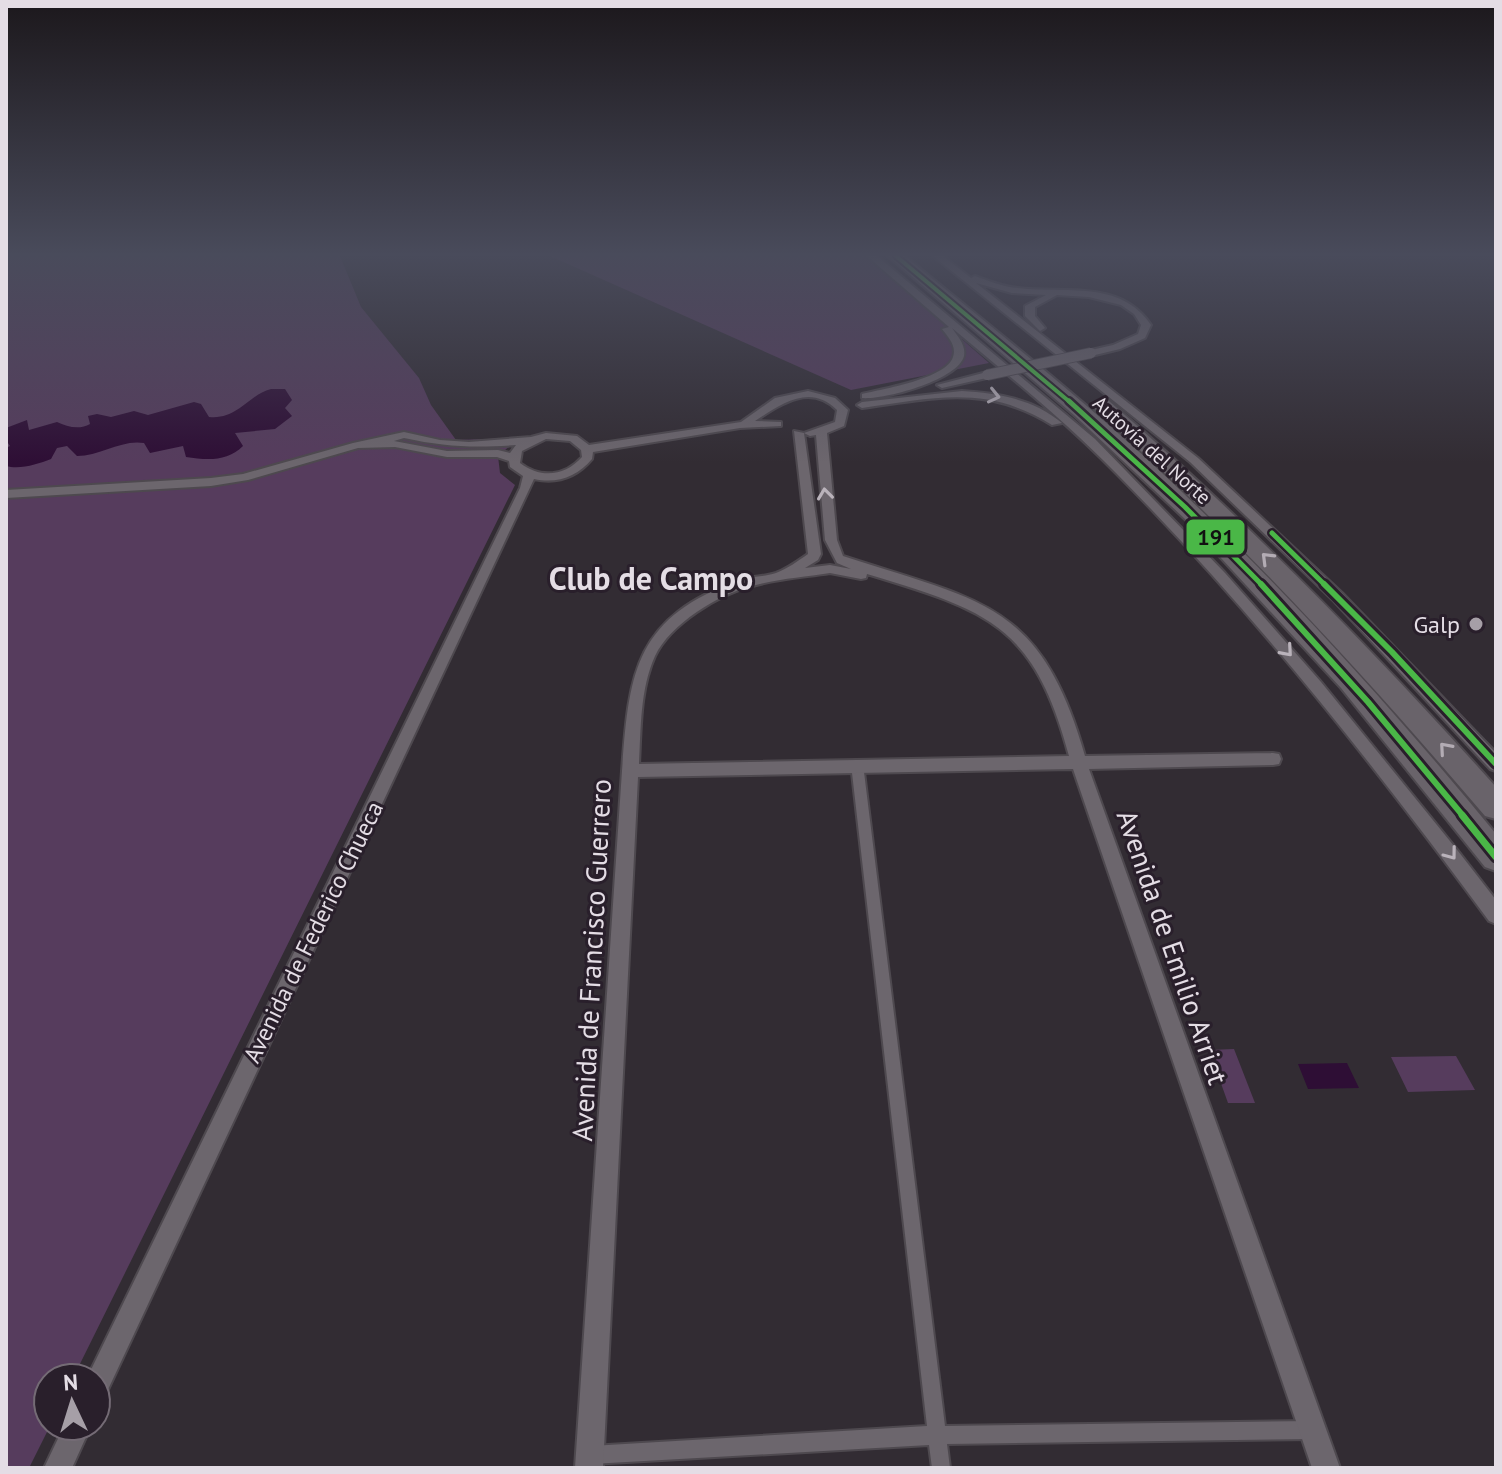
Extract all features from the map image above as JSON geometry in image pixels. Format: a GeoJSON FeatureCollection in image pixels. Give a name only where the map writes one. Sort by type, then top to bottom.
{"type":"FeatureCollection","features":[{"type":"Feature","properties":{"kind":"highway","name":"Autovía del Norte"},"geometry":{"type":"LineString","coordinates":[[970,325],[1081,411],[1214,536],[1364,699],[1496,857]]}},
{"type":"Feature","properties":{"kind":"highway","name":"Autovía del Norte"},"geometry":{"type":"LineString","coordinates":[[1003,325],[1086,391],[1195,488],[1336,629],[1496,807]]}},
{"type":"Feature","properties":{"kind":"street"},"geometry":{"type":"LineString","coordinates":[[587,449],[740,425],[777,424],[798,433],[821,432],[840,424],[843,410],[857,402],[942,375],[956,364],[961,356],[954,336],[941,325]]}},
{"type":"Feature","properties":{"kind":"street"},"geometry":{"type":"LineString","coordinates":[[960,325],[1063,417],[1159,512],[1283,646],[1349,724],[1496,915]]}},
{"type":"Feature","properties":{"kind":"street"},"geometry":{"type":"LineString","coordinates":[[1025,325],[1137,413],[1273,533],[1392,652],[1496,764]]}},
{"type":"Feature","properties":{"kind":"street"},"geometry":{"type":"LineString","coordinates":[[1038,325],[1120,393],[1137,413]]}},
{"type":"Feature","properties":{"kind":"street"},"geometry":{"type":"LineString","coordinates":[[857,402],[1091,353],[1132,342],[1142,336],[1146,325]]}},
{"type":"Feature","properties":{"kind":"street"},"geometry":{"type":"LineString","coordinates":[[740,425],[784,398],[803,394],[857,402],[952,391],[989,394],[1028,406],[1047,416],[1159,512]]}},
{"type":"Feature","properties":{"kind":"street"},"geometry":{"type":"LineString","coordinates":[[832,399],[843,410]]}},
{"type":"Feature","properties":{"kind":"street"},"geometry":{"type":"LineString","coordinates":[[773,405],[770,412],[777,424]]}},
{"type":"Feature","properties":{"kind":"street"},"geometry":{"type":"LineString","coordinates":[[821,432],[829,526],[836,561]]}},
{"type":"Feature","properties":{"kind":"street"},"geometry":{"type":"LineString","coordinates":[[798,433],[813,556],[827,550],[836,561]]}},
{"type":"Feature","properties":{"kind":"street"},"geometry":{"type":"LineString","coordinates":[[6,494],[83,487],[211,482],[244,477],[393,436],[469,445],[565,436],[582,443],[588,457],[573,472],[550,478],[529,476],[514,464],[517,449],[532,440]]}},
{"type":"Feature","properties":{"kind":"street"},"geometry":{"type":"LineString","coordinates":[[357,445],[408,442],[409,436]]}},
{"type":"Feature","properties":{"kind":"street"},"geometry":{"type":"LineString","coordinates":[[395,444],[447,454],[498,453],[515,459]]}},
{"type":"Feature","properties":{"kind":"street","name":"Avenida de Federico Chueca"},"geometry":{"type":"LineString","coordinates":[[108,1362],[529,476]]}},
{"type":"Feature","properties":{"kind":"street","name":"Avenida de Francisco Guerrero"},"geometry":{"type":"LineString","coordinates":[[590,1461],[630,771],[639,673],[649,650],[666,628],[698,604],[748,582],[779,576],[813,556]]}},
{"type":"Feature","properties":{"kind":"street"},"geometry":{"type":"LineString","coordinates":[[779,576],[836,561]]}},
{"type":"Feature","properties":{"kind":"street","name":"Avenida de Emilio Arriet"},"geometry":{"type":"LineString","coordinates":[[836,561],[934,588],[966,601],[1000,619],[1027,642],[1045,668],[1068,719],[1079,763],[1326,1468]]}},
{"type":"Feature","properties":{"kind":"street"},"geometry":{"type":"LineString","coordinates":[[630,771],[857,764],[1273,759]]}},
{"type":"Feature","properties":{"kind":"street"},"geometry":{"type":"LineString","coordinates":[[857,764],[941,1468]]}},
{"type":"Feature","properties":{"kind":"street"},"geometry":{"type":"LineString","coordinates":[[590,1461],[936,1435],[1312,1430]]}},
{"type":"Feature","properties":{"kind":"street"},"geometry":{"type":"LineString","coordinates":[[58,1468],[70,1442]]}},
{"type":"Feature","properties":{"kind":"shaded area"},"geometry":{"type":"Polygon","coordinates":[[[6,325],[376,325],[419,378],[431,405],[456,440],[519,438],[498,456],[500,473],[515,485],[81,1362],[32,1362],[32,1442],[42,1442],[29,1468],[6,1468],[6,325]]]}},
{"type":"Feature","properties":{"kind":"shaded area"},"geometry":{"type":"Polygon","coordinates":[[[705,325],[945,325],[989,363],[851,390],[705,325]]]}},
{"type":"Feature","properties":{"kind":"shaded area"},"geometry":{"type":"Polygon","coordinates":[[[271,389],[285,389],[292,400],[285,408],[292,416],[275,429],[235,433],[243,446],[230,455],[209,459],[186,457],[183,446],[150,453],[144,443],[136,442],[77,456],[67,446],[57,448],[51,459],[40,463],[23,467],[6,466],[6,448],[10,446],[6,440],[6,428],[27,420],[29,430],[57,422],[82,427],[90,424],[88,416],[111,417],[134,411],[148,415],[194,402],[201,404],[209,417],[219,417],[228,415],[271,389]]]}},
{"type":"Feature","properties":{"kind":"shaded area"},"geometry":{"type":"Polygon","coordinates":[[[1234,1049],[1255,1103],[1228,1103],[1209,1050],[1234,1049]]]}},
{"type":"Feature","properties":{"kind":"shaded area"},"geometry":{"type":"Polygon","coordinates":[[[1456,1056],[1475,1090],[1408,1092],[1391,1057],[1456,1056]]]}},
{"type":"Feature","properties":{"kind":"shaded area"},"geometry":{"type":"Polygon","coordinates":[[[1347,1063],[1359,1088],[1308,1089],[1298,1064],[1347,1063]]]}},
{"type":"Feature","properties":{"kind":"transit line","name":"191"},"geometry":{"type":"LineString","coordinates":[[978,325],[1137,461],[1233,554],[1368,702],[1496,857]]}},
{"type":"Feature","properties":{"kind":"transit line","name":"191"},"geometry":{"type":"LineString","coordinates":[[1272,533],[1392,652],[1496,764]]}},
{"type":"Feature","properties":{"kind":"place","name":"Galp"},"geometry":{"type":"Point","coordinates":[1476,624]}},
{"type":"Feature","properties":{"kind":"district","name":"Club de Campo"},"geometry":{"type":"Point","coordinates":[651,578]}}]}
